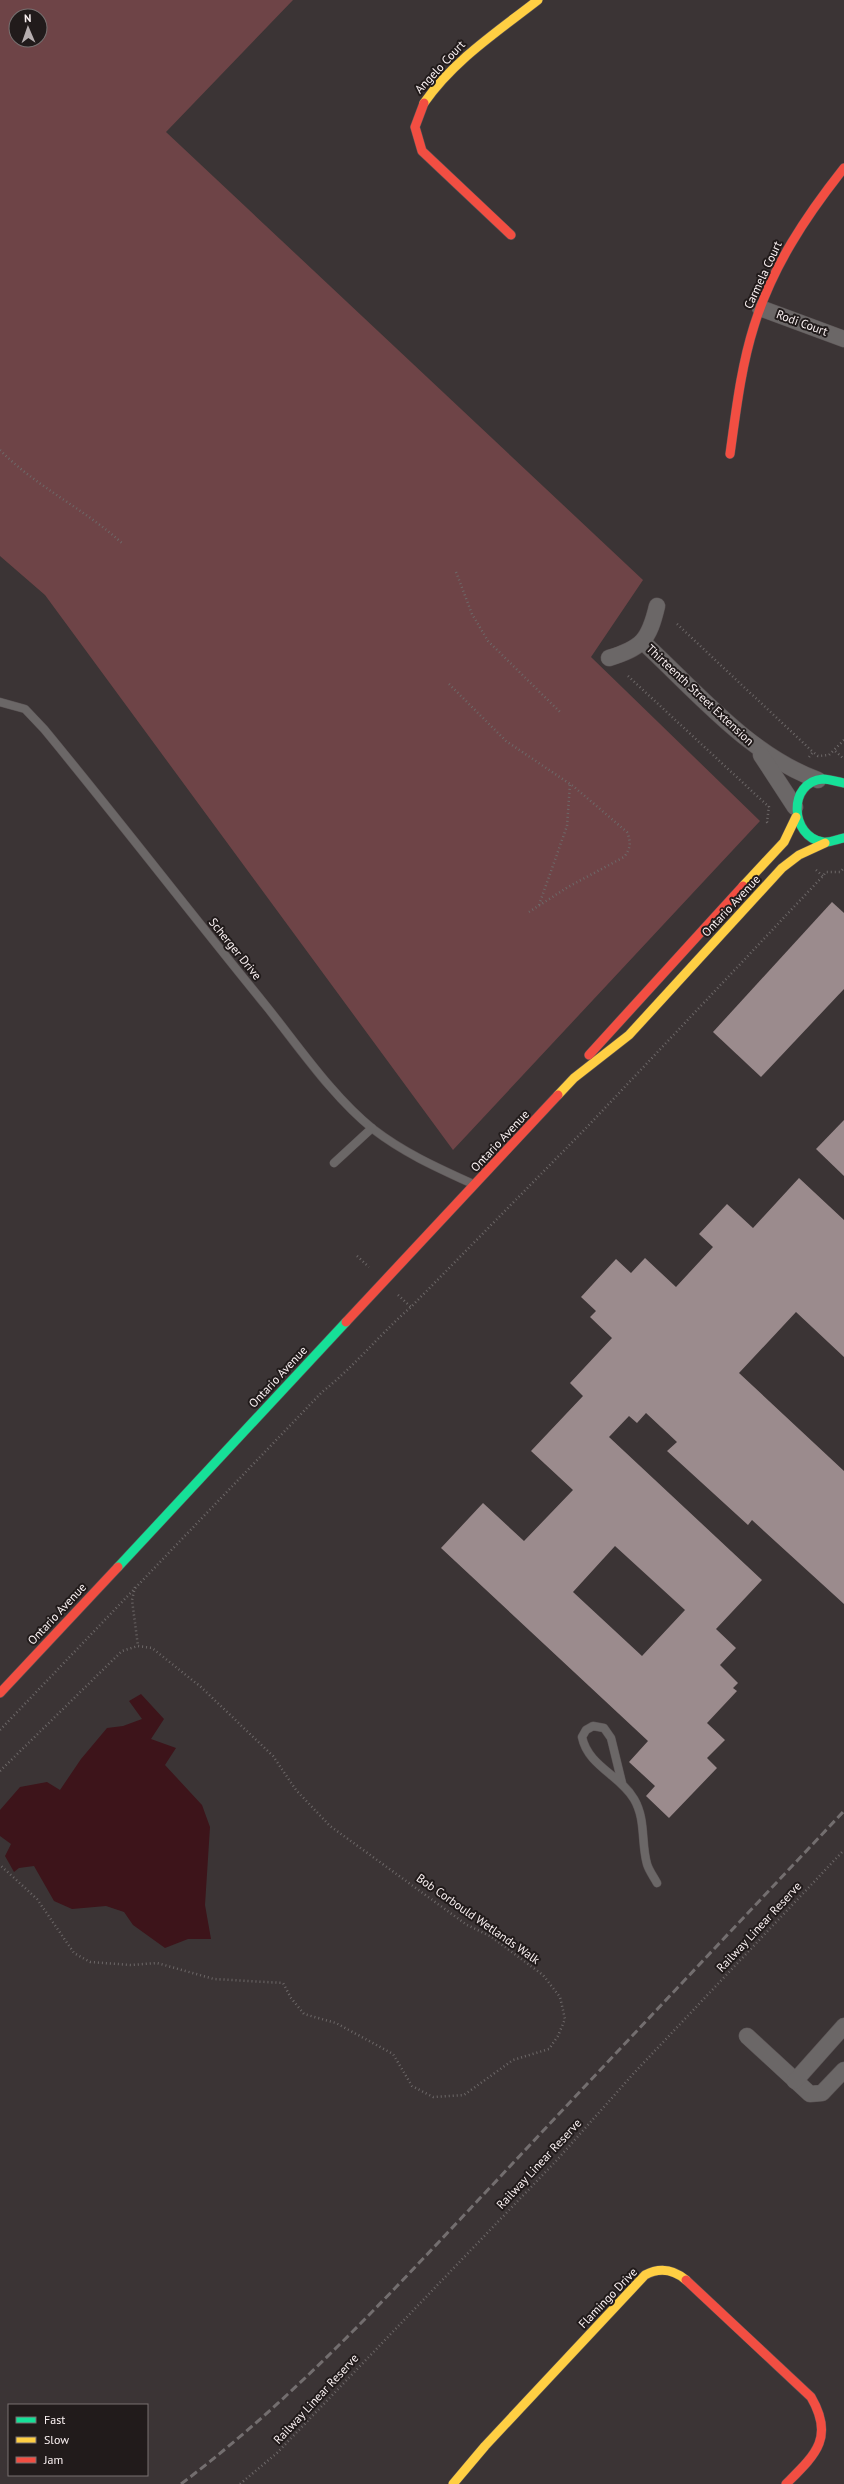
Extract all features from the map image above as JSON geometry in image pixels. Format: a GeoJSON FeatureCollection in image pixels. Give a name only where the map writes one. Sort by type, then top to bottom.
{"type":"FeatureCollection","features":[{"type":"Feature","properties":{"kind":"street","name":"Angelo Court"},"geometry":{"type":"LineString","coordinates":[[511,235],[426,156],[414,135],[414,122],[419,108],[425,100],[463,58],[484,39],[538,0]]}},
{"type":"Feature","properties":{"kind":"street","name":"Carmela Court"},"geometry":{"type":"LineString","coordinates":[[730,454],[748,349],[760,308],[796,233],[821,196],[844,168]]}},
{"type":"Feature","properties":{"kind":"street","name":"Rodi Court"},"geometry":{"type":"LineString","coordinates":[[760,308],[844,339]]}},
{"type":"Feature","properties":{"kind":"street"},"geometry":{"type":"LineString","coordinates":[[608,658],[632,650],[643,642],[651,629],[657,606]]}},
{"type":"Feature","properties":{"kind":"street","name":"Thirteenth Street Extension"},"geometry":{"type":"LineString","coordinates":[[643,642],[757,748],[800,774],[826,780]]}},
{"type":"Feature","properties":{"kind":"street","name":"Thirteenth Street Extension"},"geometry":{"type":"LineString","coordinates":[[757,748],[795,812]]}},
{"type":"Feature","properties":{"kind":"street"},"geometry":{"type":"LineString","coordinates":[[826,780],[844,774]]}},
{"type":"Feature","properties":{"kind":"street"},"geometry":{"type":"LineString","coordinates":[[826,780],[844,783]]}},
{"type":"Feature","properties":{"kind":"street","name":"Ontario Avenue"},"geometry":{"type":"LineString","coordinates":[[0,1693],[476,1185],[574,1078],[596,1045],[784,842],[803,790],[826,780]]}},
{"type":"Feature","properties":{"kind":"street"},"geometry":{"type":"LineString","coordinates":[[795,812],[806,835],[815,841],[837,843]]}},
{"type":"Feature","properties":{"kind":"street","name":"Ontario Avenue"},"geometry":{"type":"LineString","coordinates":[[574,1078],[629,1035],[782,868],[798,855],[837,843]]}},
{"type":"Feature","properties":{"kind":"street"},"geometry":{"type":"LineString","coordinates":[[795,2080],[844,2026]]}},
{"type":"Feature","properties":{"kind":"street"},"geometry":{"type":"LineString","coordinates":[[747,2036],[810,2094],[822,2093],[844,2070]]}},
{"type":"Feature","properties":{"kind":"street","name":"Flamingo Drive"},"geometry":{"type":"LineString","coordinates":[[453,2484],[480,2451],[645,2275],[661,2269],[677,2273],[685,2279],[811,2397],[819,2408],[824,2428],[820,2446],[786,2484]]}},
{"type":"Feature","properties":{"kind":"lane","name":"Scherger Drive"},"geometry":{"type":"LineString","coordinates":[[0,702],[25,709],[44,729],[329,1084],[372,1128],[396,1146],[426,1163],[476,1185]]}},
{"type":"Feature","properties":{"kind":"lane"},"geometry":{"type":"LineString","coordinates":[[334,1162],[372,1128]]}},
{"type":"Feature","properties":{"kind":"lane"},"geometry":{"type":"LineString","coordinates":[[622,1783],[611,1738],[604,1728],[593,1726],[586,1730],[582,1737],[584,1749],[610,1776],[622,1783],[634,1799],[640,1814],[647,1865],[657,1883]]}},
{"type":"Feature","properties":{"kind":"path"},"geometry":{"type":"LineString","coordinates":[[0,450],[43,486],[96,520],[123,544]]}},
{"type":"Feature","properties":{"kind":"path"},"geometry":{"type":"LineString","coordinates":[[456,572],[472,614],[488,641],[560,712]]}},
{"type":"Feature","properties":{"kind":"path"},"geometry":{"type":"LineString","coordinates":[[677,624],[813,752]]}},
{"type":"Feature","properties":{"kind":"path"},"geometry":{"type":"LineString","coordinates":[[628,676],[769,807]]}},
{"type":"Feature","properties":{"kind":"path"},"geometry":{"type":"LineString","coordinates":[[449,684],[506,741],[570,784],[628,832],[630,842],[629,851],[624,857],[568,887],[529,912]]}},
{"type":"Feature","properties":{"kind":"path"},"geometry":{"type":"LineString","coordinates":[[844,740],[834,750],[844,759]]}},
{"type":"Feature","properties":{"kind":"path"},"geometry":{"type":"LineString","coordinates":[[538,906],[567,826],[570,784]]}},
{"type":"Feature","properties":{"kind":"path"},"geometry":{"type":"LineString","coordinates":[[0,1730],[322,1392],[339,1379],[366,1350],[411,1308],[588,1126],[826,872],[840,872],[844,868]]}},
{"type":"Feature","properties":{"kind":"path"},"geometry":{"type":"LineString","coordinates":[[0,1771],[122,1651],[138,1646],[132,1600],[135,1587]]}},
{"type":"Feature","properties":{"kind":"path","name":"Bob Corbould Wetlands Walk"},"geometry":{"type":"LineString","coordinates":[[0,1865],[37,1900],[74,1953],[90,1962],[131,1965],[157,1963],[214,1979],[283,1983],[291,1998],[304,2014],[336,2023],[393,2054],[412,2086],[433,2097],[464,2095],[513,2060],[549,2049],[558,2036],[565,2019],[560,1997],[543,1975],[490,1936],[467,1924],[330,1826],[296,1790],[273,1756],[201,1688],[152,1648],[138,1646]]}},
{"type":"Feature","properties":{"kind":"path","name":"Railway Linear Reserve"},"geometry":{"type":"LineString","coordinates":[[240,2484],[277,2453],[556,2161],[634,2073],[844,1850]]}},
{"type":"Feature","properties":{"kind":"shaded area"},"geometry":{"type":"Polygon","coordinates":[[[0,0],[293,0],[166,132],[643,580],[591,657],[760,821],[453,1150],[45,595],[0,556],[0,0]]]}},
{"type":"Feature","properties":{"kind":"shaded area"},"geometry":{"type":"Polygon","coordinates":[[[141,1694],[164,1719],[151,1739],[176,1748],[165,1765],[202,1805],[210,1827],[205,1905],[211,1939],[188,1939],[165,1948],[133,1925],[124,1912],[106,1906],[72,1909],[54,1901],[34,1866],[19,1868],[14,1872],[5,1856],[11,1844],[0,1836],[0,1810],[20,1787],[47,1782],[60,1790],[81,1759],[107,1728],[123,1726],[142,1719],[129,1701],[141,1694]]]}},
{"type":"Feature","properties":{"kind":"building"},"geometry":{"type":"Polygon","coordinates":[[[832,902],[844,913],[844,989],[761,1077],[713,1032],[832,902]]]}},
{"type":"Feature","properties":{"kind":"building"},"geometry":{"type":"Polygon","coordinates":[[[844,1120],[844,1176],[816,1149],[844,1120]]]}},
{"type":"Feature","properties":{"kind":"building"},"geometry":{"type":"Polygon","coordinates":[[[799,1178],[844,1220],[844,1357],[796,1312],[739,1373],[844,1471],[844,1604],[752,1520],[748,1525],[667,1451],[677,1442],[646,1413],[637,1423],[629,1416],[609,1437],[762,1580],[716,1629],[736,1648],[720,1665],[738,1683],[733,1688],[737,1691],[707,1723],[725,1740],[707,1758],[717,1768],[669,1818],[646,1796],[655,1786],[629,1762],[648,1741],[441,1548],[483,1503],[524,1541],[573,1490],[531,1451],[583,1396],[570,1383],[612,1338],[590,1317],[596,1311],[581,1297],[616,1259],[631,1273],[645,1258],[676,1287],[713,1247],[699,1234],[727,1204],[753,1228],[799,1178]],[[615,1546],[573,1592],[642,1656],[685,1610],[615,1546]]]}},
{"type":"Feature","properties":{"kind":"railway"},"geometry":{"type":"LineString","coordinates":[[181,2484],[266,2414],[346,2338],[844,1811]]}},
{"type":"Feature","properties":{"kind":"traffic: fast"},"geometry":{"type":"LineString","coordinates":[[844,783],[823,779],[811,782],[803,789],[798,799],[797,810],[799,821],[804,830],[812,838],[823,842],[844,838]]}},
{"type":"Feature","properties":{"kind":"traffic: fast"},"geometry":{"type":"LineString","coordinates":[[118,1567],[346,1322]]}},
{"type":"Feature","properties":{"kind":"traffic: slow"},"geometry":{"type":"LineString","coordinates":[[424,103],[462,60],[538,0]]}},
{"type":"Feature","properties":{"kind":"traffic: slow"},"geometry":{"type":"LineString","coordinates":[[743,886],[784,842],[796,817]]}},
{"type":"Feature","properties":{"kind":"traffic: slow"},"geometry":{"type":"LineString","coordinates":[[558,1095],[574,1078],[629,1035],[782,868],[799,855],[825,843]]}},
{"type":"Feature","properties":{"kind":"traffic: slow"},"geometry":{"type":"LineString","coordinates":[[453,2484],[485,2446],[645,2275],[651,2272],[666,2270],[676,2273],[686,2280]]}},
{"type":"Feature","properties":{"kind":"traffic: jam"},"geometry":{"type":"LineString","coordinates":[[424,103],[415,127],[422,151],[511,235]]}},
{"type":"Feature","properties":{"kind":"traffic: jam"},"geometry":{"type":"LineString","coordinates":[[730,454],[739,389],[749,342],[761,304],[780,263],[792,243],[816,205],[844,168]]}},
{"type":"Feature","properties":{"kind":"traffic: jam"},"geometry":{"type":"LineString","coordinates":[[589,1055],[743,886]]}},
{"type":"Feature","properties":{"kind":"traffic: jam"},"geometry":{"type":"LineString","coordinates":[[346,1322],[558,1095]]}},
{"type":"Feature","properties":{"kind":"traffic: jam"},"geometry":{"type":"LineString","coordinates":[[0,1693],[118,1567]]}},
{"type":"Feature","properties":{"kind":"traffic: jam"},"geometry":{"type":"LineString","coordinates":[[686,2280],[811,2397],[818,2411],[821,2424],[821,2435],[818,2445],[806,2464],[786,2484]]}}]}
